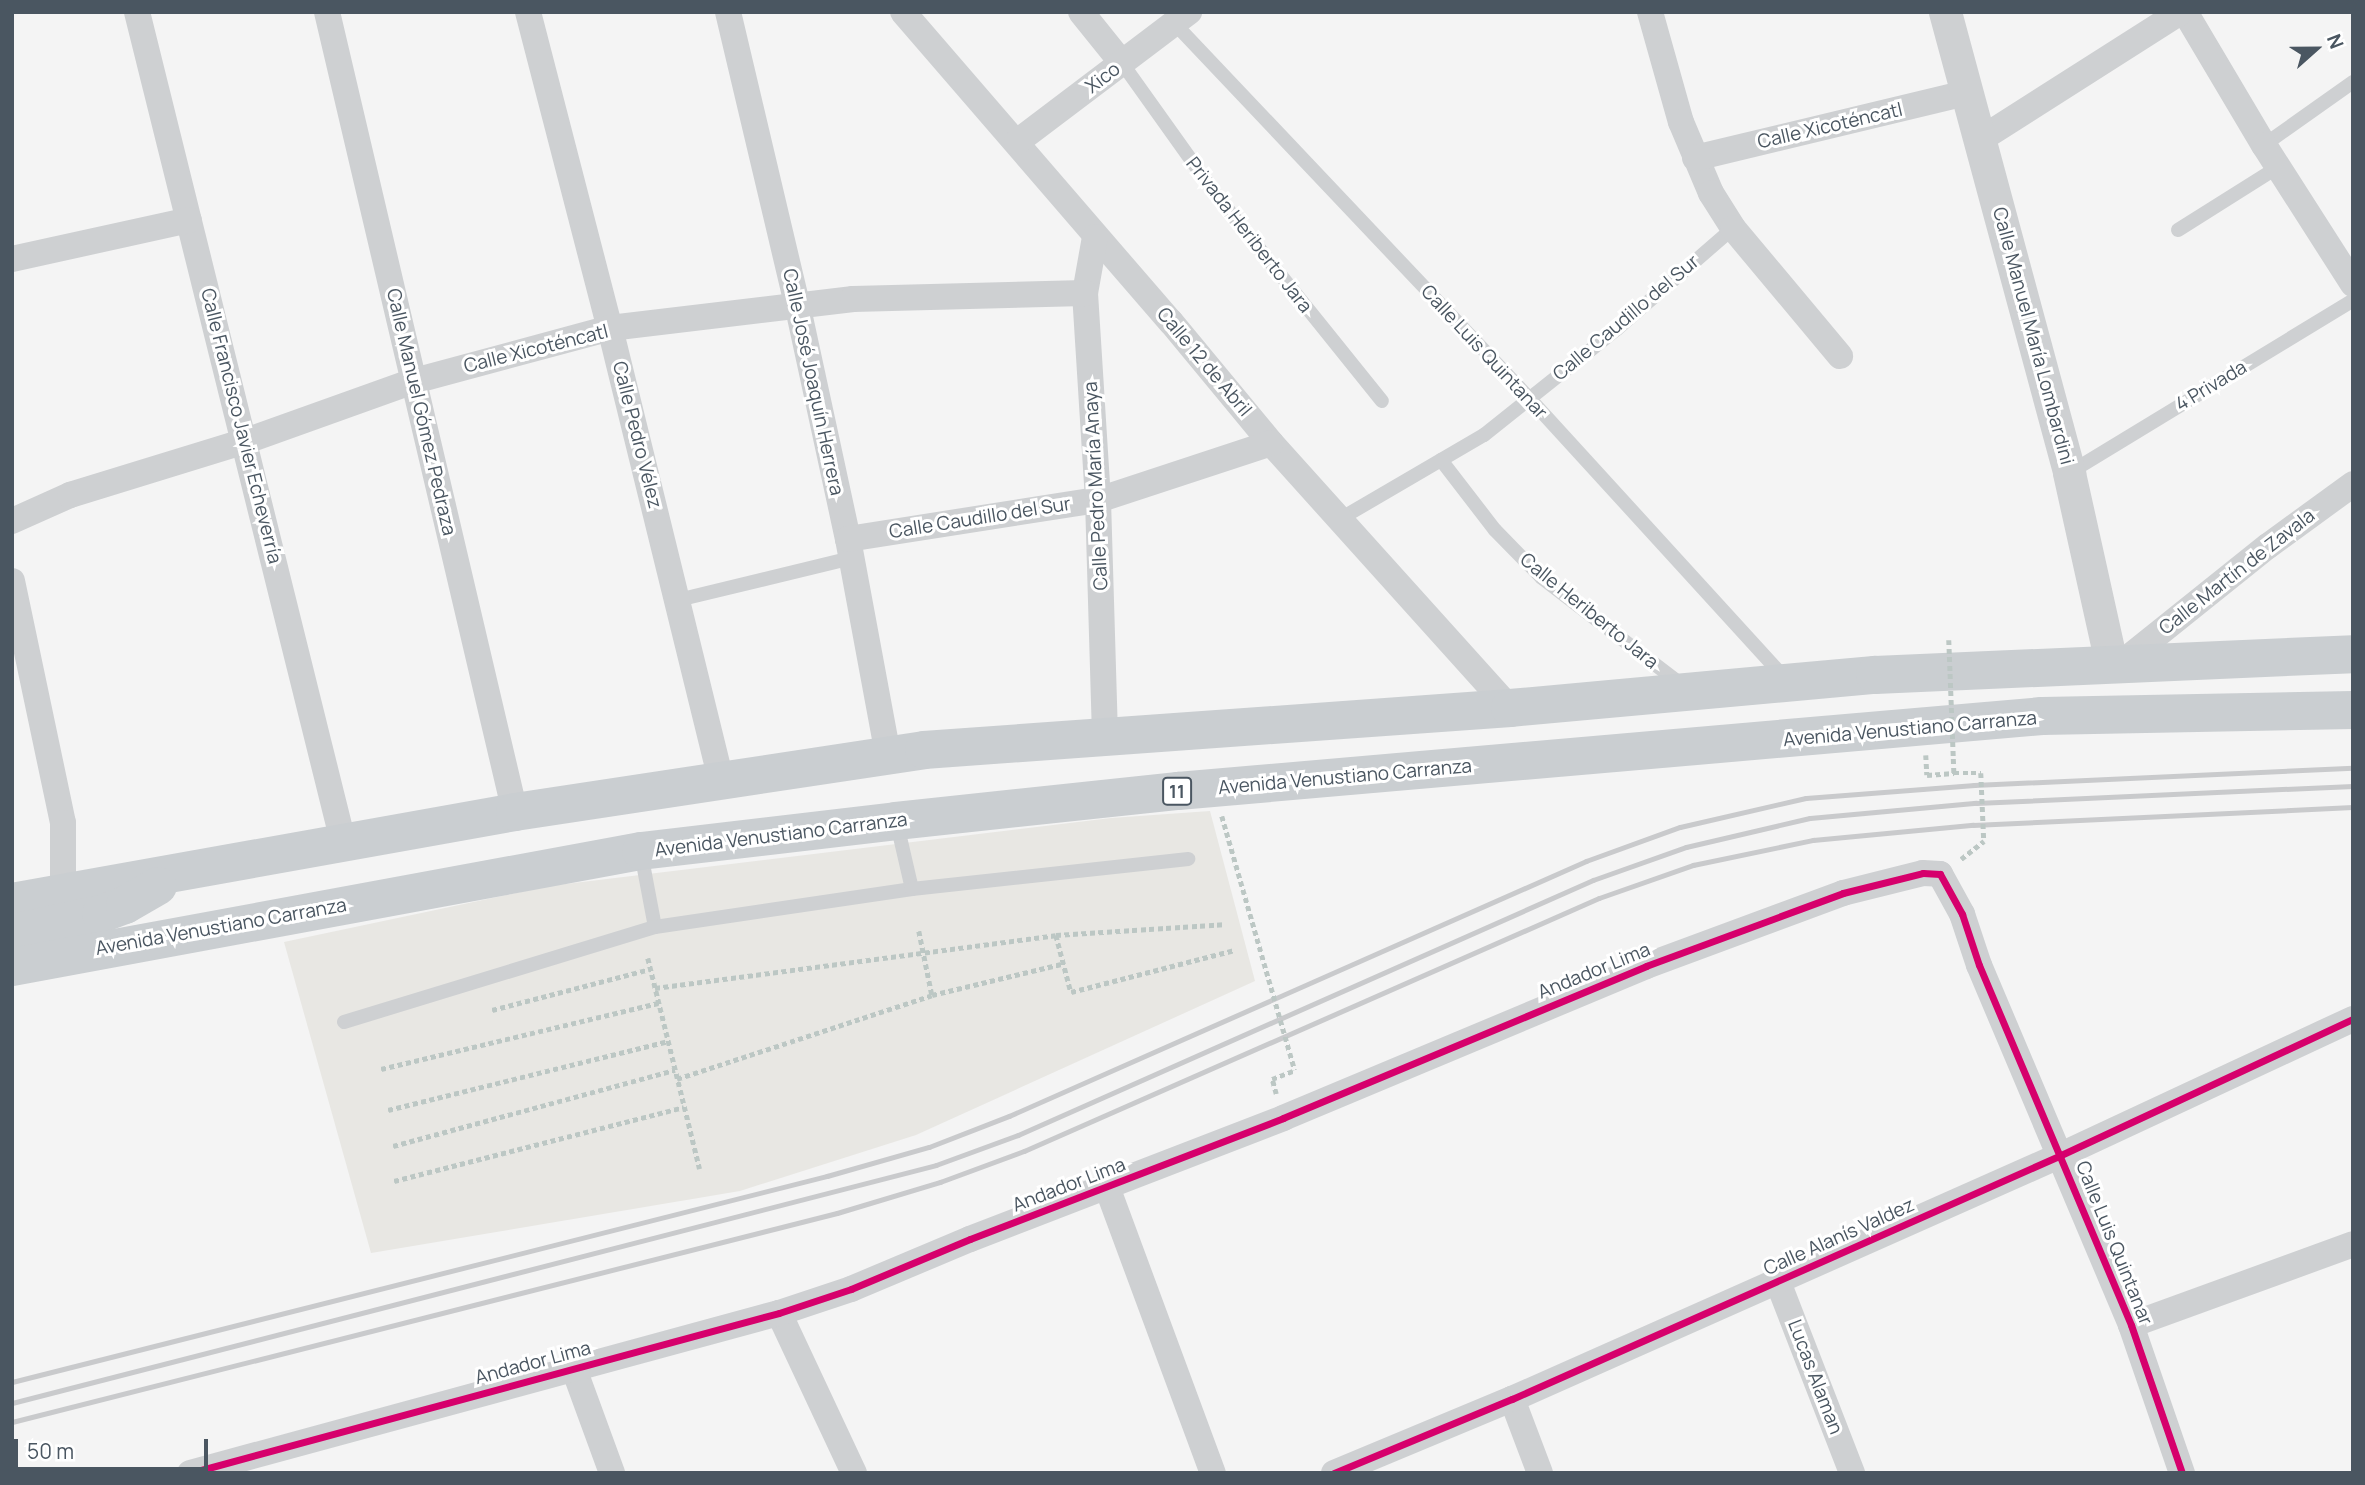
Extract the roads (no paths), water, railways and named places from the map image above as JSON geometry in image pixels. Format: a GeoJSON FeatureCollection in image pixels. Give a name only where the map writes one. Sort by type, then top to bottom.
{"type":"FeatureCollection","features":[{"type":"Feature","properties":{"kind":"main road"},"geometry":{"type":"LineString","coordinates":[[12,902],[515,812],[888,755],[1105,736],[1510,709],[1789,682],[2117,663],[2353,654]]}},
{"type":"Feature","properties":{"kind":"main road","name":"Avenida Venustiano Carranza"},"geometry":{"type":"LineString","coordinates":[[12,967],[641,851],[896,821],[1178,791],[2042,716],[2353,710]]}},
{"type":"Feature","properties":{"kind":"main road"},"geometry":{"type":"LineString","coordinates":[[12,933],[92,916],[125,905],[180,870]]}},
{"type":"Feature","properties":{"kind":"street","name":"Calle Francisco Javier Echeverría"},"geometry":{"type":"LineString","coordinates":[[137,12],[246,441],[343,841]]}},
{"type":"Feature","properties":{"kind":"street","name":"Calle Manuel Gómez Pedraza"},"geometry":{"type":"LineString","coordinates":[[327,12],[515,812]]}},
{"type":"Feature","properties":{"kind":"street","name":"Calle Pedro Vélez"},"geometry":{"type":"LineString","coordinates":[[528,12],[610,328],[721,779]]}},
{"type":"Feature","properties":{"kind":"street","name":"Calle José Joaquín Herrera"},"geometry":{"type":"LineString","coordinates":[[728,12],[798,308],[849,549],[888,755]]}},
{"type":"Feature","properties":{"kind":"street","name":"Calle 12 de Abril"},"geometry":{"type":"LineString","coordinates":[[903,12],[1171,322],[1271,443],[1510,709]]}},
{"type":"Feature","properties":{"kind":"street"},"geometry":{"type":"LineString","coordinates":[[1081,12],[1122,63]]}},
{"type":"Feature","properties":{"kind":"street"},"geometry":{"type":"LineString","coordinates":[[1650,12],[1681,122],[1711,193],[1733,228],[1840,356]]}},
{"type":"Feature","properties":{"kind":"street","name":"Calle Manuel María Lombardini"},"geometry":{"type":"LineString","coordinates":[[1945,12],[1965,93],[1981,139],[2117,663]]}},
{"type":"Feature","properties":{"kind":"street"},"geometry":{"type":"LineString","coordinates":[[1981,139],[2180,12]]}},
{"type":"Feature","properties":{"kind":"street"},"geometry":{"type":"LineString","coordinates":[[2186,12],[2264,145],[2352,286]]}},
{"type":"Feature","properties":{"kind":"street","name":"Xico"},"geometry":{"type":"LineString","coordinates":[[1017,142],[1182,19]]}},
{"type":"Feature","properties":{"kind":"street","name":"Calle Xicoténcatl"},"geometry":{"type":"LineString","coordinates":[[1695,158],[1965,93]]}},
{"type":"Feature","properties":{"kind":"street"},"geometry":{"type":"LineString","coordinates":[[12,259],[190,220]]}},
{"type":"Feature","properties":{"kind":"street","name":"Calle Pedro María Anaya"},"geometry":{"type":"LineString","coordinates":[[1095,237],[1085,293],[1098,500],[1105,736]]}},
{"type":"Feature","properties":{"kind":"street","name":"Calle Xicoténcatl"},"geometry":{"type":"LineString","coordinates":[[12,521],[70,495],[246,441],[414,380],[610,328],[798,308],[853,299],[1085,293]]}},
{"type":"Feature","properties":{"kind":"street","name":"Calle Caudillo del Sur"},"geometry":{"type":"LineString","coordinates":[[849,549],[1098,500],[1271,443]]}},
{"type":"Feature","properties":{"kind":"street","name":"Calle Martín de Zavala"},"geometry":{"type":"LineString","coordinates":[[2117,663],[2268,545],[2353,484]]}},
{"type":"Feature","properties":{"kind":"street"},"geometry":{"type":"LineString","coordinates":[[12,582],[63,823],[63,892]]}},
{"type":"Feature","properties":{"kind":"street","name":"Andador Lima"},"geometry":{"type":"LineString","coordinates":[[190,1473],[263,1463],[574,1369],[779,1313],[850,1289],[1741,930],[1870,885],[1923,873],[1940,874]]}},
{"type":"Feature","properties":{"kind":"street","name":"Calle Luis Quintanar"},"geometry":{"type":"LineString","coordinates":[[1940,874],[1962,914],[1979,965],[2131,1325],[2182,1473]]}},
{"type":"Feature","properties":{"kind":"street","name":"Calle Alanís Valdez"},"geometry":{"type":"LineString","coordinates":[[1334,1473],[1512,1399],[1778,1282],[2061,1155],[2353,1019]]}},
{"type":"Feature","properties":{"kind":"street"},"geometry":{"type":"LineString","coordinates":[[1107,1187],[1213,1473]]}},
{"type":"Feature","properties":{"kind":"street"},"geometry":{"type":"LineString","coordinates":[[2131,1325],[2353,1244]]}},
{"type":"Feature","properties":{"kind":"street","name":"Lucas Alaman"},"geometry":{"type":"LineString","coordinates":[[1778,1282],[1852,1473]]}},
{"type":"Feature","properties":{"kind":"street"},"geometry":{"type":"LineString","coordinates":[[779,1313],[854,1473]]}},
{"type":"Feature","properties":{"kind":"street"},"geometry":{"type":"LineString","coordinates":[[574,1369],[612,1473]]}},
{"type":"Feature","properties":{"kind":"street"},"geometry":{"type":"LineString","coordinates":[[1512,1399],[1540,1473]]}},
{"type":"Feature","properties":{"kind":"lane","name":"Calle Luis Quintanar"},"geometry":{"type":"LineString","coordinates":[[1182,19],[1789,682]]}},
{"type":"Feature","properties":{"kind":"lane","name":"Privada Heriberto Jara"},"geometry":{"type":"LineString","coordinates":[[1122,63],[1217,196],[1382,401]]}},
{"type":"Feature","properties":{"kind":"lane"},"geometry":{"type":"LineString","coordinates":[[2264,145],[2353,82]]}},
{"type":"Feature","properties":{"kind":"lane"},"geometry":{"type":"LineString","coordinates":[[2178,230],[2278,167]]}},
{"type":"Feature","properties":{"kind":"lane","name":"Calle Caudillo del Sur"},"geometry":{"type":"LineString","coordinates":[[1340,519],[1484,435],[1733,228]]}},
{"type":"Feature","properties":{"kind":"lane","name":"4 Privada"},"geometry":{"type":"LineString","coordinates":[[2069,473],[2352,286]]}},
{"type":"Feature","properties":{"kind":"lane","name":"Calle Heriberto Jara"},"geometry":{"type":"LineString","coordinates":[[1441,460],[1495,530],[1542,578],[1689,690]]}},
{"type":"Feature","properties":{"kind":"lane","name":"Calle Caudillo del Sur"},"geometry":{"type":"LineString","coordinates":[[678,600],[849,549]]}},
{"type":"Feature","properties":{"kind":"lane"},"geometry":{"type":"LineString","coordinates":[[896,821],[912,889]]}},
{"type":"Feature","properties":{"kind":"lane"},"geometry":{"type":"LineString","coordinates":[[641,851],[654,927]]}},
{"type":"Feature","properties":{"kind":"lane"},"geometry":{"type":"LineString","coordinates":[[344,1023],[654,927],[912,889],[1188,859]]}},
{"type":"Feature","properties":{"kind":"railway"},"geometry":{"type":"LineString","coordinates":[[12,1382],[827,1176],[929,1147],[1009,1116],[1586,861],[1680,827],[1806,798],[1974,785],[2353,768]]}},
{"type":"Feature","properties":{"kind":"railway"},"geometry":{"type":"LineString","coordinates":[[12,1403],[936,1165],[1018,1135],[1593,880],[1686,847],[1810,818],[1976,803],[2353,786]]}},
{"type":"Feature","properties":{"kind":"railway"},"geometry":{"type":"LineString","coordinates":[[12,1422],[837,1213],[940,1182],[1024,1151],[1599,898],[1693,865],[1813,840],[1973,825],[2353,807]]}}]}
